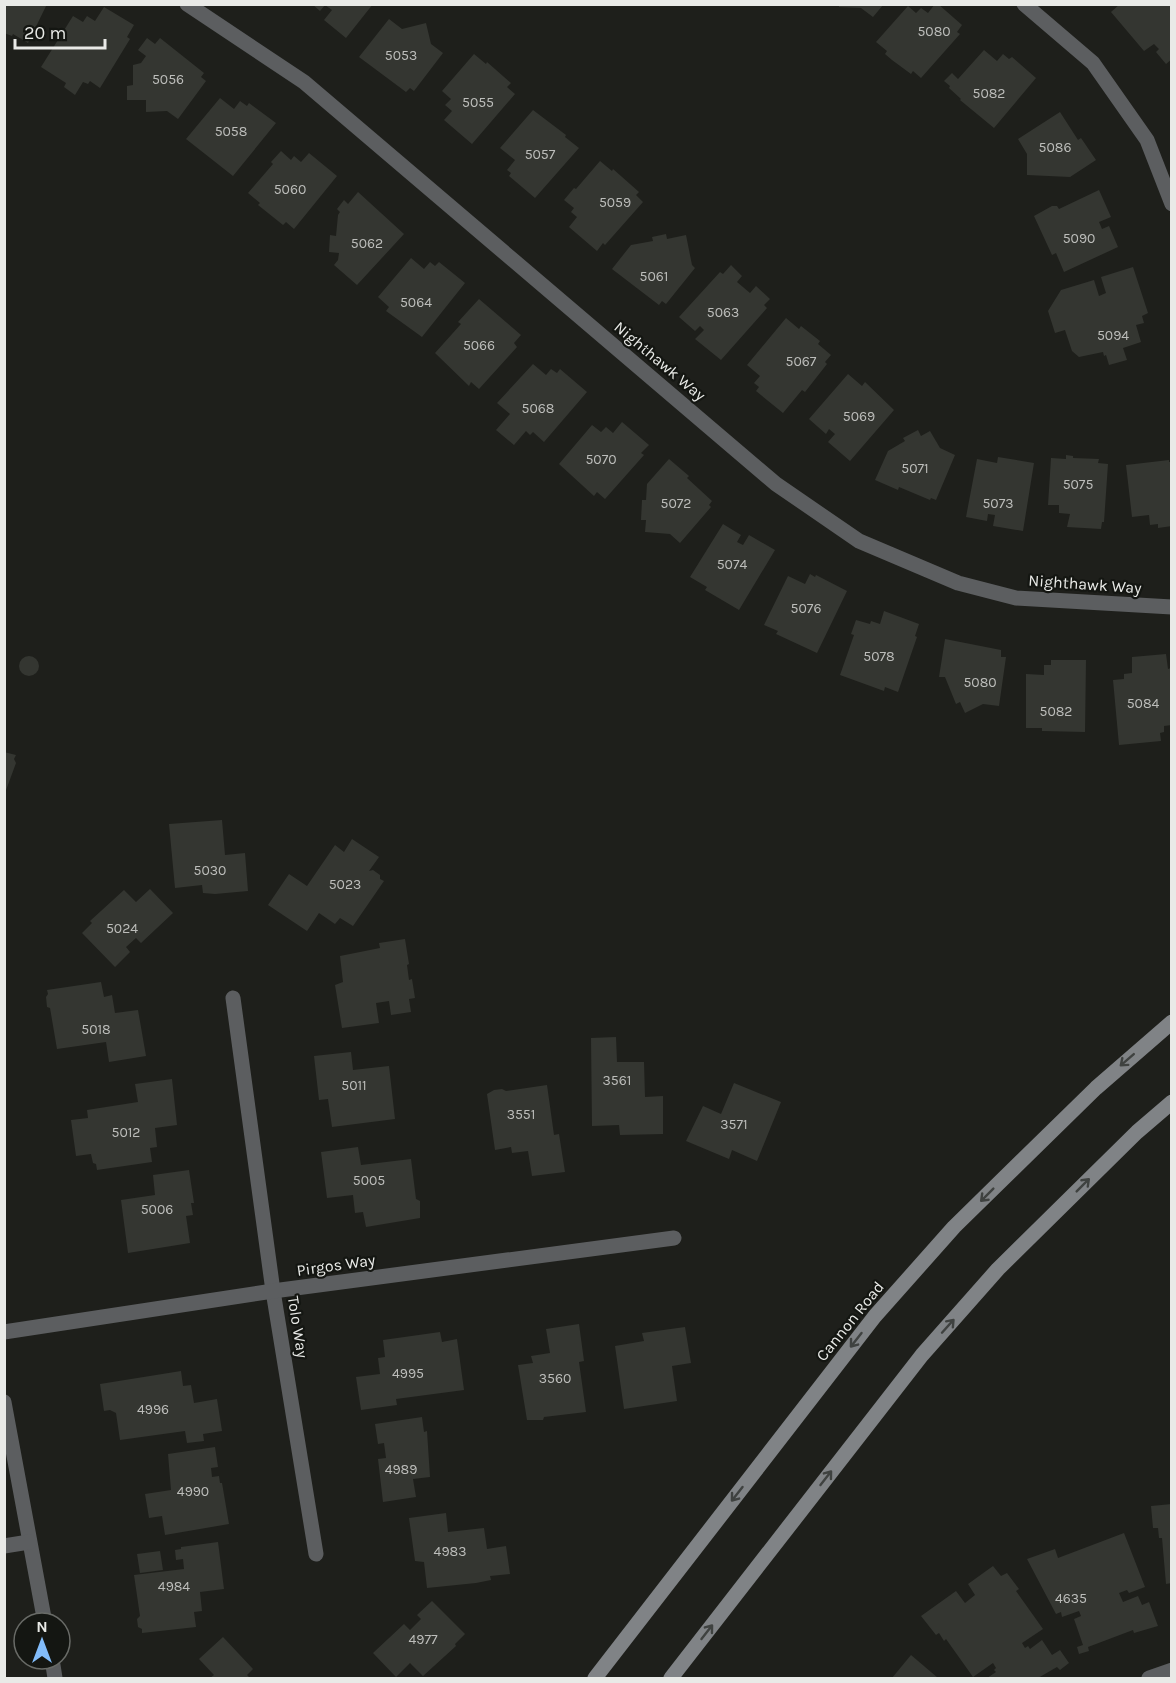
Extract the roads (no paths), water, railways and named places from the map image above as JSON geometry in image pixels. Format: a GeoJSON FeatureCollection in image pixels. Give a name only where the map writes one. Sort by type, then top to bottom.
{"type":"FeatureCollection","features":[{"type":"Feature","properties":{"kind":"main road","name":"Cannon Road"},"geometry":{"type":"LineString","coordinates":[[595,1678],[875,1316],[954,1227],[1096,1088],[1172,1022]]}},
{"type":"Feature","properties":{"kind":"main road"},"geometry":{"type":"LineString","coordinates":[[671,1678],[929,1346],[998,1269],[1137,1132],[1172,1102]]}},
{"type":"Feature","properties":{"kind":"street","name":"Nighthawk Way"},"geometry":{"type":"LineString","coordinates":[[187,4],[304,82],[776,484],[860,541],[958,583],[1016,598],[1172,607]]}},
{"type":"Feature","properties":{"kind":"street"},"geometry":{"type":"LineString","coordinates":[[1024,4],[1093,63],[1147,140],[1172,204]]}},
{"type":"Feature","properties":{"kind":"street","name":"Tolo Way"},"geometry":{"type":"LineString","coordinates":[[233,998],[273,1291],[316,1554]]}},
{"type":"Feature","properties":{"kind":"street","name":"Pirgos Way"},"geometry":{"type":"LineString","coordinates":[[4,1332],[273,1291],[674,1238]]}},
{"type":"Feature","properties":{"kind":"street"},"geometry":{"type":"LineString","coordinates":[[4,1402],[43,1611]]}},
{"type":"Feature","properties":{"kind":"street"},"geometry":{"type":"LineString","coordinates":[[4,1546],[29,1542]]}},
{"type":"Feature","properties":{"kind":"street"},"geometry":{"type":"LineString","coordinates":[[1149,1678],[1172,1670]]}}]}
